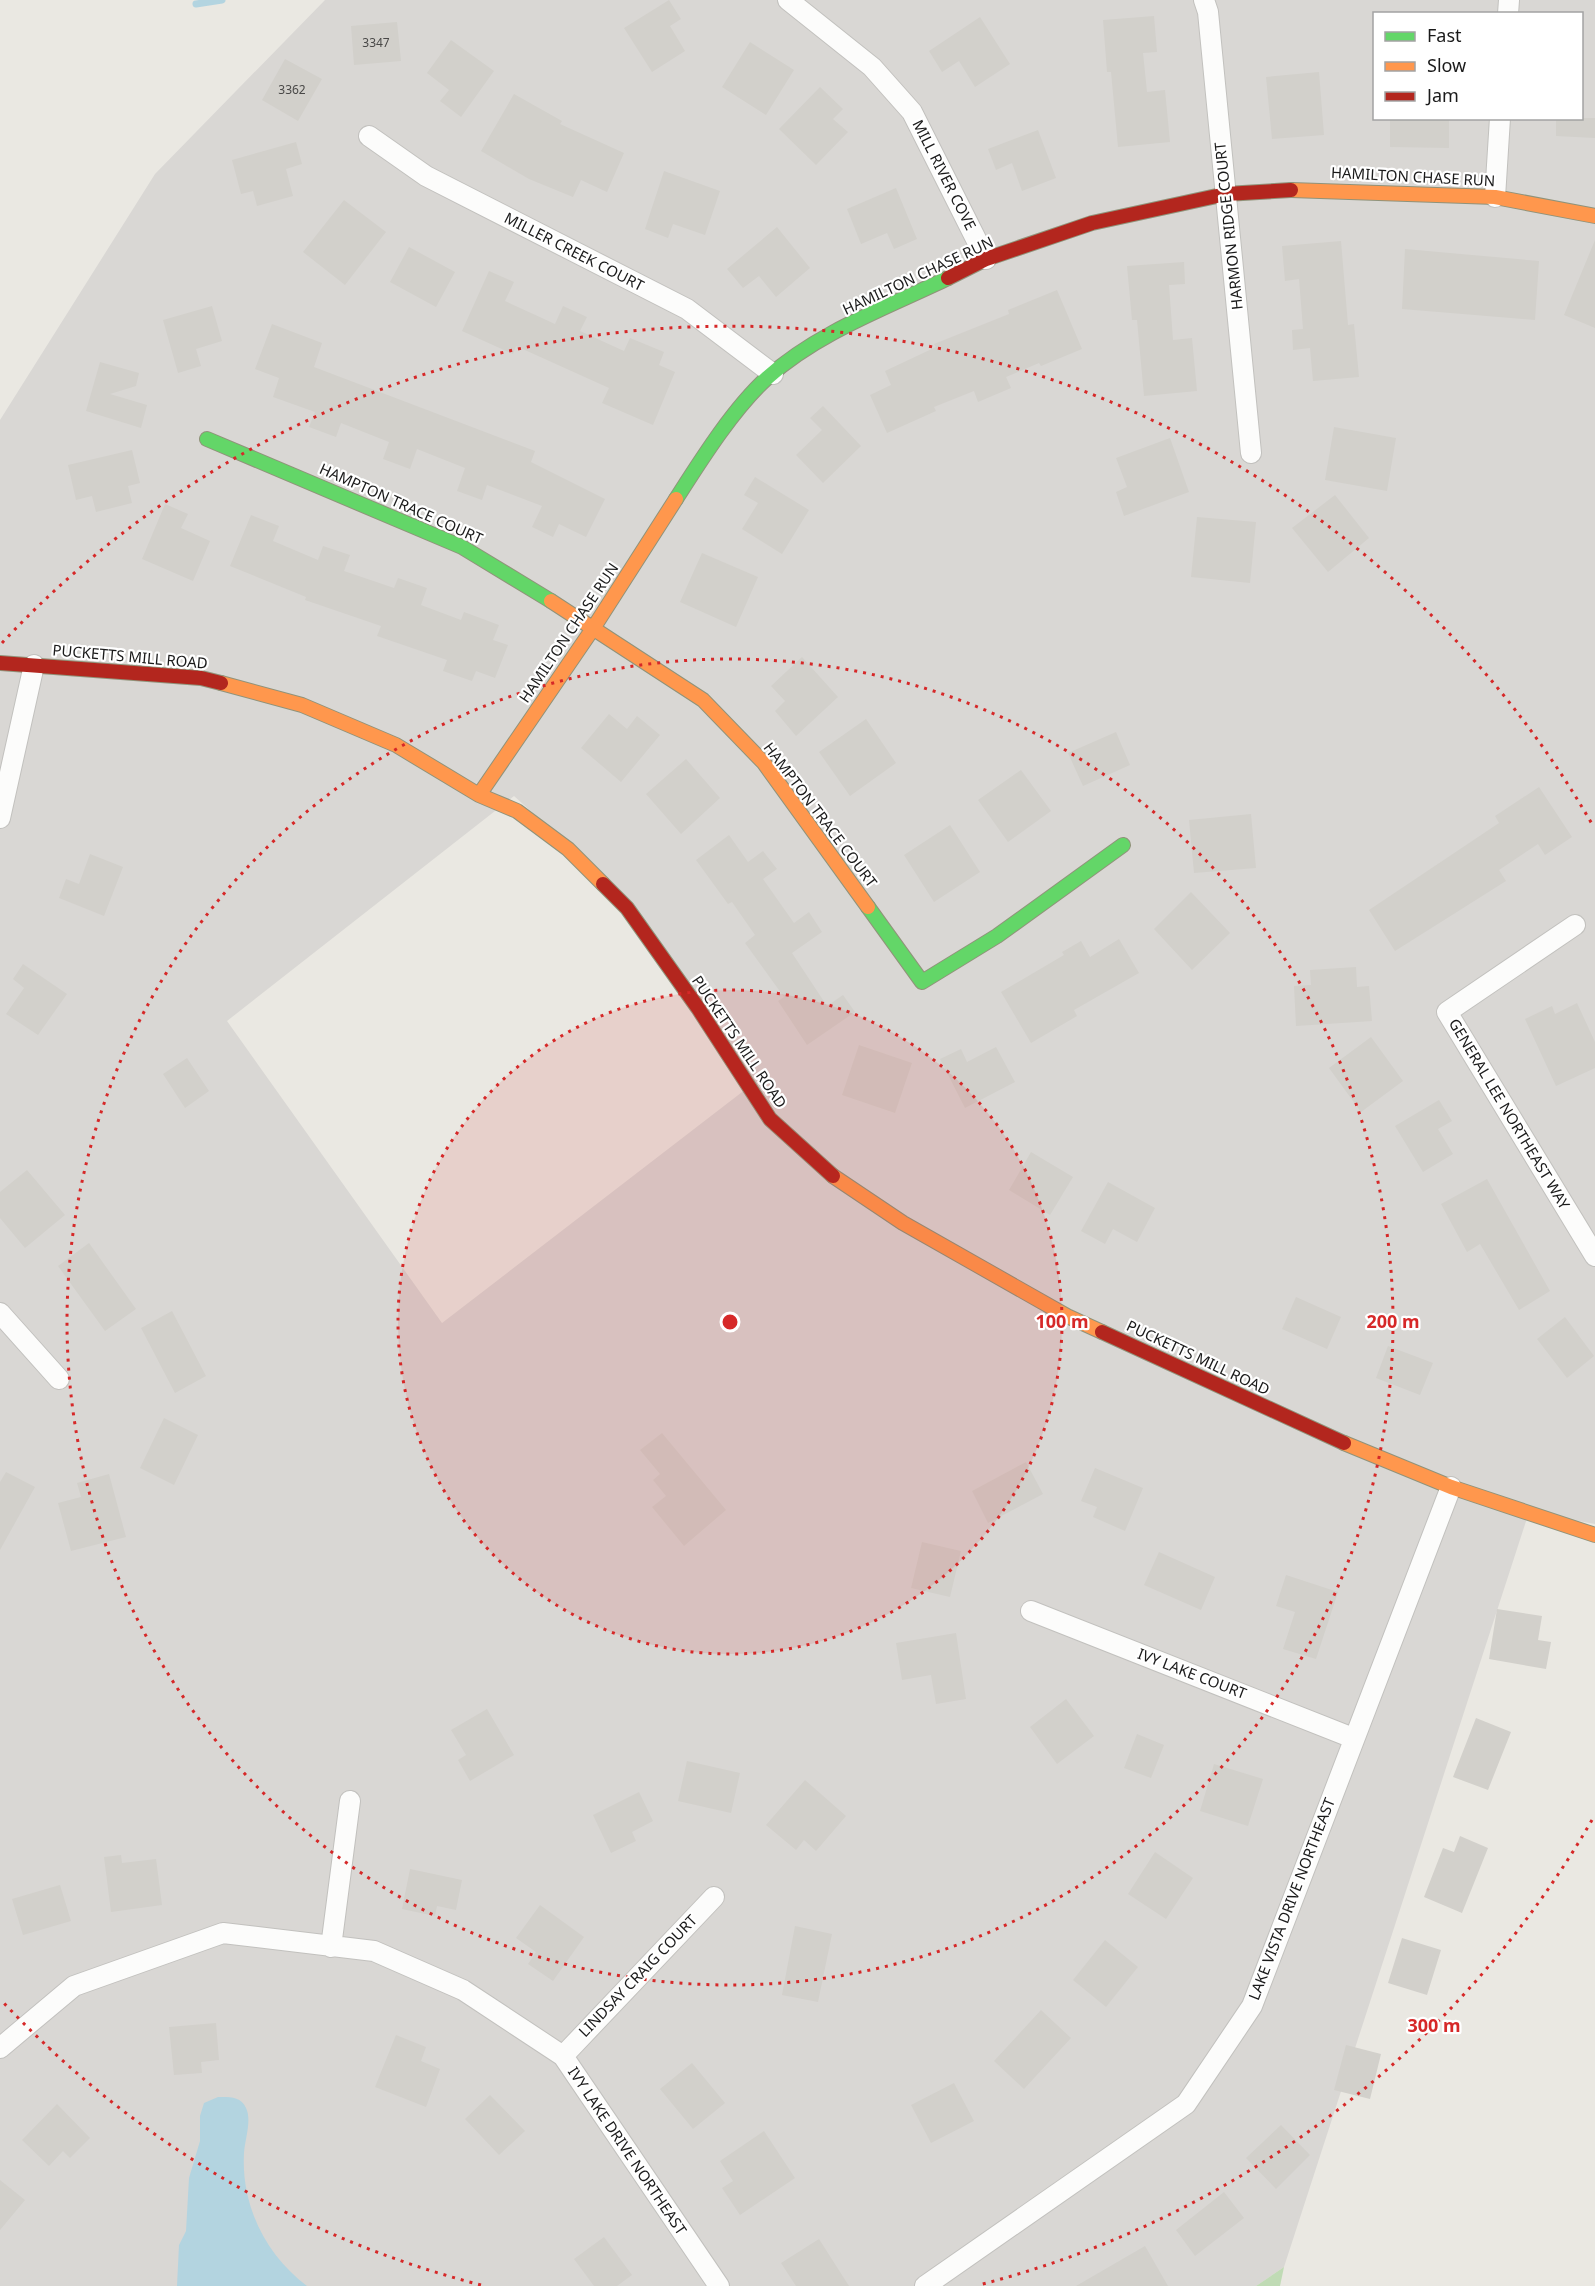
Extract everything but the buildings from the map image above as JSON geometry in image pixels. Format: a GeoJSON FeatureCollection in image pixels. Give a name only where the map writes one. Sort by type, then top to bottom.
{"type":"FeatureCollection","features":[{"type":"Feature","properties":{"kind":"street","name":"MILL RIVER COVE"},"geometry":{"type":"LineString","coordinates":[[788,0],[872,67],[912,112],[986,259]]}},
{"type":"Feature","properties":{"kind":"street","name":"HARMON RIDGE COURT"},"geometry":{"type":"LineString","coordinates":[[1204,0],[1208,12],[1251,453]]}},
{"type":"Feature","properties":{"kind":"street"},"geometry":{"type":"LineString","coordinates":[[1494,196],[1500,120]]}},
{"type":"Feature","properties":{"kind":"street","name":"MILLER CREEK COURT"},"geometry":{"type":"LineString","coordinates":[[369,136],[426,176],[687,309],[773,374]]}},
{"type":"Feature","properties":{"kind":"street","name":"HAMILTON CHASE RUN"},"geometry":{"type":"LineString","coordinates":[[479,795],[594,627],[712,443],[773,374],[814,344],[986,259],[1092,223],[1226,194],[1310,189],[1494,196],[1595,216]]}},
{"type":"Feature","properties":{"kind":"street","name":"HAMPTON TRACE COURT"},"geometry":{"type":"LineString","coordinates":[[207,439],[462,547],[594,627],[703,700],[764,763],[922,982],[997,936],[1123,845]]}},
{"type":"Feature","properties":{"kind":"street","name":"PUCKETTS MILL ROAD"},"geometry":{"type":"LineString","coordinates":[[0,663],[201,678],[302,705],[396,745],[479,795],[518,811],[568,849],[627,908],[698,1008],[770,1119],[838,1180],[903,1223],[1067,1316],[1377,1458],[1451,1487],[1595,1535]]}},
{"type":"Feature","properties":{"kind":"street"},"geometry":{"type":"LineString","coordinates":[[0,818],[34,665]]}},
{"type":"Feature","properties":{"kind":"street","name":"GENERAL LEE NORTHEAST WAY"},"geometry":{"type":"LineString","coordinates":[[1575,925],[1447,1012],[1595,1256]]}},
{"type":"Feature","properties":{"kind":"street"},"geometry":{"type":"LineString","coordinates":[[0,1312],[59,1379]]}},
{"type":"Feature","properties":{"kind":"street","name":"LAKE VISTA DRIVE NORTHEAST"},"geometry":{"type":"LineString","coordinates":[[925,2286],[1185,2104],[1252,2006],[1451,1487]]}},
{"type":"Feature","properties":{"kind":"street","name":"IVY LAKE COURT"},"geometry":{"type":"LineString","coordinates":[[1031,1611],[1353,1738]]}},
{"type":"Feature","properties":{"kind":"street"},"geometry":{"type":"LineString","coordinates":[[331,1947],[350,1801]]}},
{"type":"Feature","properties":{"kind":"street","name":"LINDSAY CRAIG COURT"},"geometry":{"type":"LineString","coordinates":[[563,2056],[714,1897]]}},
{"type":"Feature","properties":{"kind":"street","name":"IVY LAKE DRIVE NORTHEAST"},"geometry":{"type":"LineString","coordinates":[[0,2048],[74,1986],[223,1933],[374,1951],[463,1990],[563,2056],[719,2286]]}},
{"type":"Feature","properties":{"kind":"shaded area"},"geometry":{"type":"Polygon","coordinates":[[[325,0],[1595,0],[1595,1524],[1529,1512],[1284,2267],[1256,2286],[0,2286],[0,420],[155,174],[325,0]],[[514,796],[227,1021],[442,1323],[746,1089],[614,886],[514,796]]]}},
{"type":"Feature","properties":{"kind":"green space"},"geometry":{"type":"Polygon","coordinates":[[[1284,2267],[1280,2286],[1256,2286],[1284,2267]]]}},
{"type":"Feature","properties":{"kind":"water"},"geometry":{"type":"Polygon","coordinates":[[[218,2097],[238,2099],[246,2108],[248,2124],[244,2173],[252,2210],[259,2228],[279,2260],[307,2286],[177,2286],[179,2245],[186,2231],[189,2178],[200,2141],[200,2116],[204,2103],[218,2097]]]}},
{"type":"Feature","properties":{"kind":"waterway"},"geometry":{"type":"LineString","coordinates":[[196,4],[222,0]]}},
{"type":"Feature","properties":{"kind":"traffic: fast"},"geometry":{"type":"LineString","coordinates":[[676,499],[742,404],[767,378],[808,347],[831,334],[948,278]]}},
{"type":"Feature","properties":{"kind":"traffic: fast"},"geometry":{"type":"LineString","coordinates":[[207,439],[462,547],[551,601]]}},
{"type":"Feature","properties":{"kind":"traffic: fast"},"geometry":{"type":"LineString","coordinates":[[868,907],[922,982],[997,936],[1123,845]]}},
{"type":"Feature","properties":{"kind":"traffic: slow"},"geometry":{"type":"LineString","coordinates":[[1291,190],[1495,197],[1595,216]]}},
{"type":"Feature","properties":{"kind":"traffic: slow"},"geometry":{"type":"LineString","coordinates":[[479,795],[594,627],[676,499]]}},
{"type":"Feature","properties":{"kind":"traffic: slow"},"geometry":{"type":"LineString","coordinates":[[551,601],[703,700],[764,763],[868,907]]}},
{"type":"Feature","properties":{"kind":"traffic: slow"},"geometry":{"type":"LineString","coordinates":[[221,683],[302,705],[396,745],[479,795],[517,811],[568,849],[603,884]]}},
{"type":"Feature","properties":{"kind":"traffic: slow"},"geometry":{"type":"LineString","coordinates":[[833,1176],[903,1223],[1067,1316],[1102,1332]]}},
{"type":"Feature","properties":{"kind":"traffic: slow"},"geometry":{"type":"LineString","coordinates":[[1344,1443],[1451,1487],[1595,1535]]}},
{"type":"Feature","properties":{"kind":"traffic: jam"},"geometry":{"type":"LineString","coordinates":[[948,278],[986,259],[1092,223],[1226,194],[1291,190]]}},
{"type":"Feature","properties":{"kind":"traffic: jam"},"geometry":{"type":"LineString","coordinates":[[0,663],[201,678],[221,683]]}},
{"type":"Feature","properties":{"kind":"traffic: jam"},"geometry":{"type":"LineString","coordinates":[[603,884],[627,908],[698,1008],[770,1119],[833,1176]]}},
{"type":"Feature","properties":{"kind":"traffic: jam"},"geometry":{"type":"LineString","coordinates":[[1102,1332],[1344,1443]]}}]}
